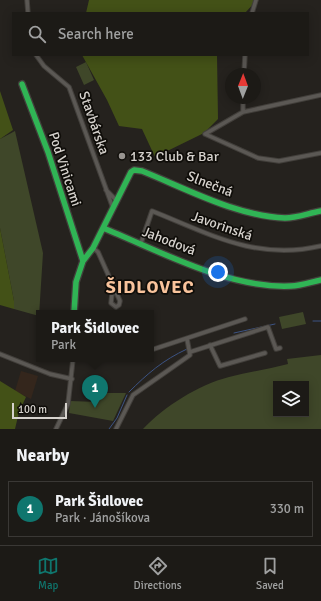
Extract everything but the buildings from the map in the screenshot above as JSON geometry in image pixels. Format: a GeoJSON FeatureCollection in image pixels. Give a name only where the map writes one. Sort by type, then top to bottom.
{"type":"FeatureCollection","features":[{"type":"Feature","properties":{"kind":"street"},"geometry":{"type":"LineString","coordinates":[[27,0],[28,12]]}},
{"type":"Feature","properties":{"kind":"street"},"geometry":{"type":"LineString","coordinates":[[252,12],[256,0]]}},
{"type":"Feature","properties":{"kind":"street","name":"Stavbárska"},"geometry":{"type":"LineString","coordinates":[[37,56],[44,66],[69,87],[104,188],[113,208]]}},
{"type":"Feature","properties":{"kind":"street"},"geometry":{"type":"LineString","coordinates":[[244,68],[245,56]]}},
{"type":"Feature","properties":{"kind":"street","name":"Pod Vinicami"},"geometry":{"type":"LineString","coordinates":[[22,84],[48,152],[83,261]]}},
{"type":"Feature","properties":{"kind":"street"},"geometry":{"type":"LineString","coordinates":[[321,95],[243,112],[205,134],[258,158],[279,161],[321,153]]}},
{"type":"Feature","properties":{"kind":"street"},"geometry":{"type":"LineString","coordinates":[[243,112],[244,104]]}},
{"type":"Feature","properties":{"kind":"street","name":"Slnečná"},"geometry":{"type":"LineString","coordinates":[[113,208],[131,172],[137,170],[239,209],[265,216],[286,218],[321,211]]}},
{"type":"Feature","properties":{"kind":"street","name":"Stavbárska"},"geometry":{"type":"LineString","coordinates":[[104,188],[116,200]]}},
{"type":"Feature","properties":{"kind":"street"},"geometry":{"type":"LineString","coordinates":[[74,310],[76,282],[83,261],[93,248],[113,208]]}},
{"type":"Feature","properties":{"kind":"street","name":"Javorinská"},"geometry":{"type":"LineString","coordinates":[[141,243],[152,211],[249,248],[271,251],[292,251],[321,246]]}},
{"type":"Feature","properties":{"kind":"street","name":"Jahodová"},"geometry":{"type":"LineString","coordinates":[[103,228],[234,278],[256,283],[292,286],[321,280]]}},
{"type":"Feature","properties":{"kind":"street"},"geometry":{"type":"LineString","coordinates":[[93,248],[98,252],[113,285],[120,301],[119,305],[116,307],[111,303],[113,285]]}},
{"type":"Feature","properties":{"kind":"street"},"geometry":{"type":"LineString","coordinates":[[154,349],[245,319]]}},
{"type":"Feature","properties":{"kind":"street"},"geometry":{"type":"LineString","coordinates":[[190,352],[268,327],[276,349],[280,348]]}},
{"type":"Feature","properties":{"kind":"street"},"geometry":{"type":"LineString","coordinates":[[116,429],[133,395],[190,355],[187,338]]}},
{"type":"Feature","properties":{"kind":"street"},"geometry":{"type":"LineString","coordinates":[[210,345],[220,366],[265,353]]}},
{"type":"Feature","properties":{"kind":"street"},"geometry":{"type":"LineString","coordinates":[[0,354],[50,374],[72,379]]}},
{"type":"Feature","properties":{"kind":"street"},"geometry":{"type":"LineString","coordinates":[[56,429],[68,404],[73,362]]}},
{"type":"Feature","properties":{"kind":"shaded area"},"geometry":{"type":"Polygon","coordinates":[[[21,371],[38,376],[31,399],[15,391],[21,371]]]}},
{"type":"Feature","properties":{"kind":"green space"},"geometry":{"type":"Polygon","coordinates":[[[89,0],[257,0],[246,12],[86,12],[89,0]]]}},
{"type":"Feature","properties":{"kind":"green space"},"geometry":{"type":"Polygon","coordinates":[[[83,56],[217,56],[218,119],[204,133],[155,157],[142,129],[119,126],[107,100],[83,56]]]}},
{"type":"Feature","properties":{"kind":"green space"},"geometry":{"type":"Polygon","coordinates":[[[86,62],[94,80],[84,85],[76,67],[86,62]]]}},
{"type":"Feature","properties":{"kind":"green space"},"geometry":{"type":"Polygon","coordinates":[[[0,91],[13,130],[0,139],[0,91]]]}},
{"type":"Feature","properties":{"kind":"green space"},"geometry":{"type":"Polygon","coordinates":[[[15,131],[43,253],[39,310],[36,310],[36,315],[14,309],[14,301],[0,228],[0,139],[15,131]]]}},
{"type":"Feature","properties":{"kind":"green space"},"geometry":{"type":"Polygon","coordinates":[[[0,228],[14,301],[14,309],[0,305],[0,228]]]}},
{"type":"Feature","properties":{"kind":"green space"},"geometry":{"type":"Polygon","coordinates":[[[303,312],[306,324],[282,329],[279,317],[303,312]]]}},
{"type":"Feature","properties":{"kind":"green space"},"geometry":{"type":"Polygon","coordinates":[[[321,355],[321,429],[143,429],[161,412],[183,397],[206,385],[229,377],[288,364],[287,359],[321,355]]]}},
{"type":"Feature","properties":{"kind":"green space"},"geometry":{"type":"Polygon","coordinates":[[[0,381],[26,397],[19,412],[15,429],[0,429],[0,381]]]}},
{"type":"Feature","properties":{"kind":"green space"},"geometry":{"type":"Polygon","coordinates":[[[99,393],[126,393],[113,421],[69,413],[70,401],[98,402],[99,393]]]}},
{"type":"Feature","properties":{"kind":"waterway"},"geometry":{"type":"LineString","coordinates":[[313,321],[321,321]]}},
{"type":"Feature","properties":{"kind":"waterway"},"geometry":{"type":"LineString","coordinates":[[234,333],[275,324]]}},
{"type":"Feature","properties":{"kind":"waterway"},"geometry":{"type":"LineString","coordinates":[[129,392],[156,368],[170,358],[187,349]]}},
{"type":"Feature","properties":{"kind":"waterway"},"geometry":{"type":"LineString","coordinates":[[109,429],[117,418],[127,395]]}},
{"type":"Feature","properties":{"kind":"traffic: fast"},"geometry":{"type":"LineString","coordinates":[[22,84],[48,152],[83,261]]}},
{"type":"Feature","properties":{"kind":"traffic: fast"},"geometry":{"type":"LineString","coordinates":[[74,310],[76,282],[83,261],[93,248],[131,172],[134,170],[142,171],[230,207],[248,212],[285,218],[321,211]]}},
{"type":"Feature","properties":{"kind":"traffic: fast"},"geometry":{"type":"LineString","coordinates":[[103,228],[195,267],[243,281],[267,285],[291,286],[321,280]]}},
{"type":"Feature","properties":{"kind":"place","name":"133 Club & Bar"},"geometry":{"type":"Point","coordinates":[122,156]}},
{"type":"Feature","properties":{"kind":"place","name":"Park Šidlovec"},"geometry":{"type":"Point","coordinates":[95,408]}},
{"type":"Feature","properties":{"kind":"district","name":"ŠIDLOVEC"},"geometry":{"type":"Point","coordinates":[150,287]}}]}
